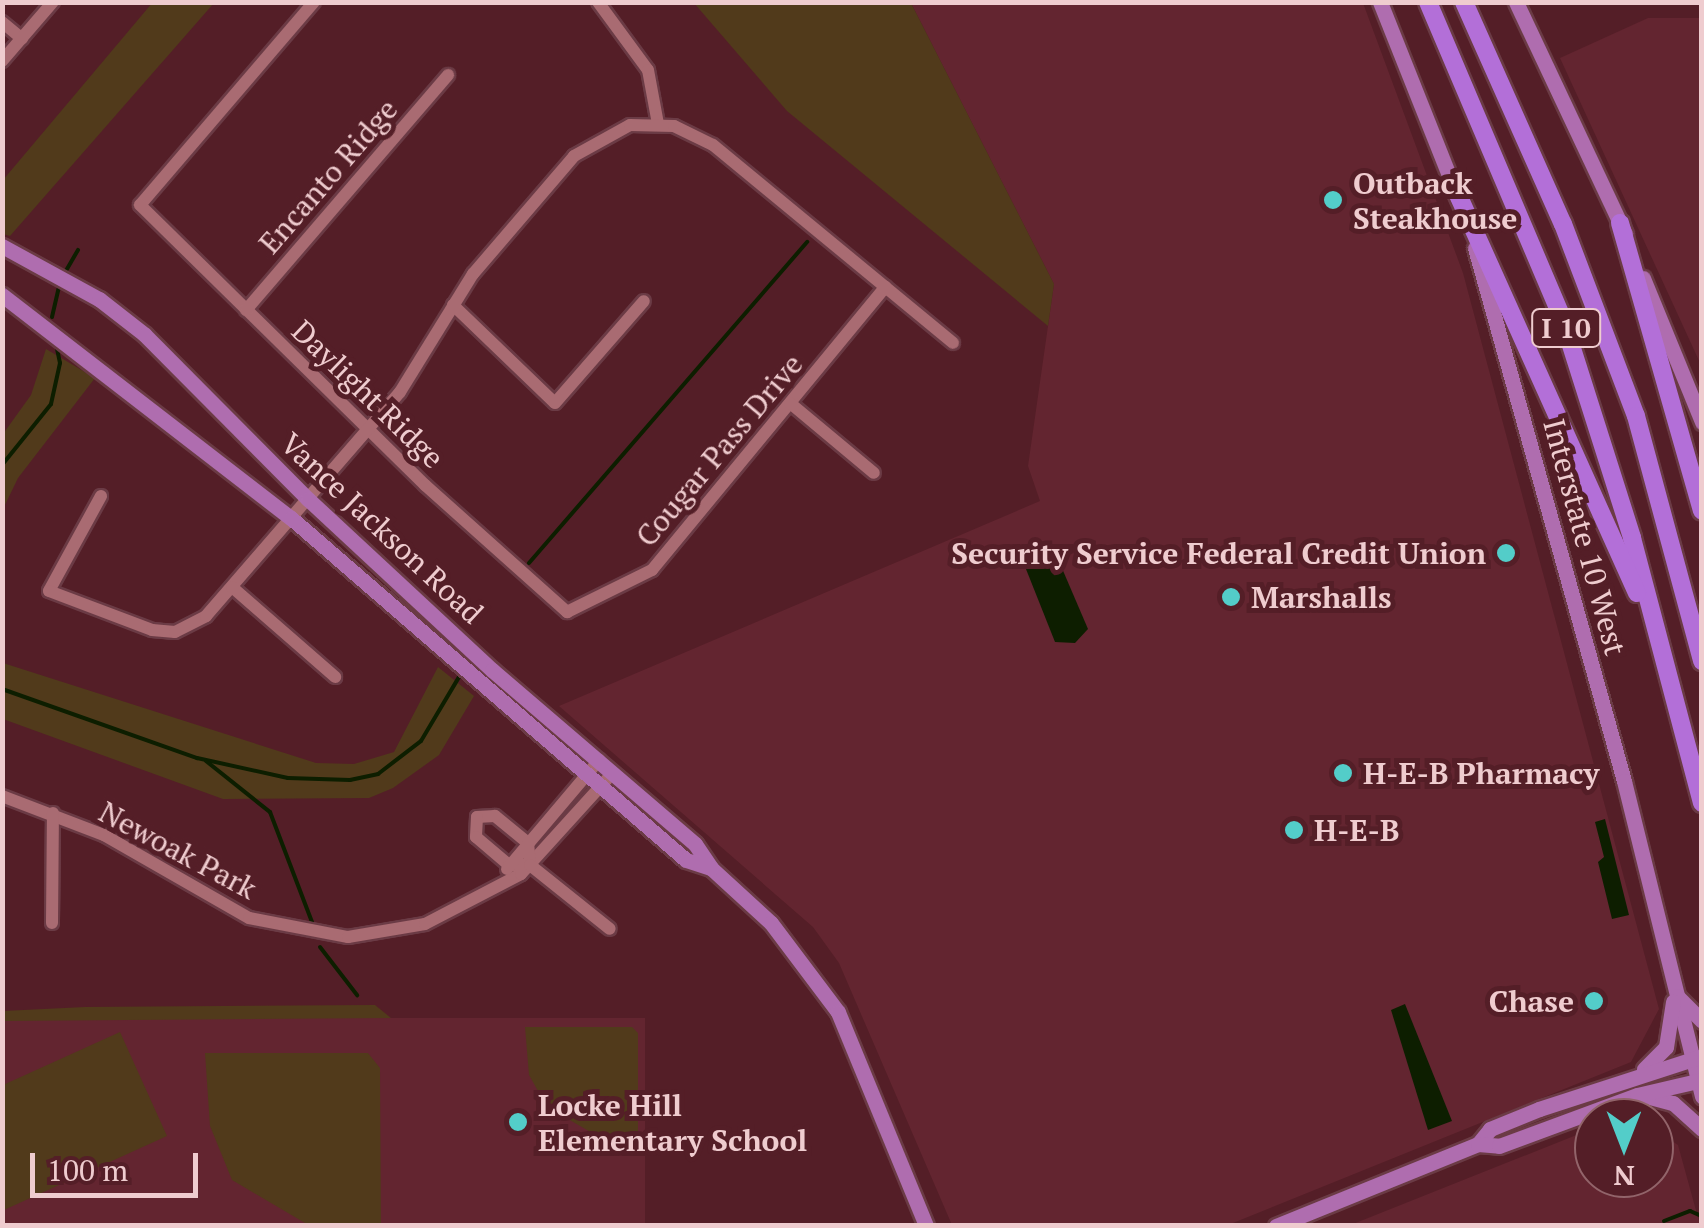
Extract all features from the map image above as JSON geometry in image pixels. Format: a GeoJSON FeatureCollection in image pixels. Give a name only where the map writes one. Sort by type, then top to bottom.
{"type":"FeatureCollection","features":[{"type":"Feature","properties":{"kind":"highway","name":"I 10"},"geometry":{"type":"LineString","coordinates":[[1428,2],[1563,320],[1667,666],[1702,803]]}},
{"type":"Feature","properties":{"kind":"highway","name":"I 10"},"geometry":{"type":"LineString","coordinates":[[1464,2],[1563,224],[1636,416],[1702,660]]}},
{"type":"Feature","properties":{"kind":"highway"},"geometry":{"type":"LineString","coordinates":[[1455,188],[1667,666]]}},
{"type":"Feature","properties":{"kind":"highway"},"geometry":{"type":"LineString","coordinates":[[1620,223],[1702,511]]}},
{"type":"Feature","properties":{"kind":"main road","name":"Interstate 10 West"},"geometry":{"type":"LineString","coordinates":[[1380,2],[1455,188],[1624,781],[1674,993],[1697,1058],[1700,1086]]}},
{"type":"Feature","properties":{"kind":"main road"},"geometry":{"type":"LineString","coordinates":[[1516,2],[1620,223],[1702,422]]}},
{"type":"Feature","properties":{"kind":"main road","name":"Vance Jackson Road"},"geometry":{"type":"LineString","coordinates":[[2,246],[98,299],[144,335],[308,498],[695,844],[711,868],[788,941],[830,1000],[926,1226]]}},
{"type":"Feature","properties":{"kind":"main road","name":"Vance Jackson Road"},"geometry":{"type":"LineString","coordinates":[[2,296],[290,518],[686,860],[711,868]]}},
{"type":"Feature","properties":{"kind":"main road"},"geometry":{"type":"LineString","coordinates":[[1674,993],[1702,1022]]}},
{"type":"Feature","properties":{"kind":"main road"},"geometry":{"type":"LineString","coordinates":[[1640,1074],[1666,1047],[1674,993]]}},
{"type":"Feature","properties":{"kind":"main road"},"geometry":{"type":"LineString","coordinates":[[1478,1144],[1490,1128],[1640,1074],[1697,1058]]}},
{"type":"Feature","properties":{"kind":"main road"},"geometry":{"type":"LineString","coordinates":[[1276,1226],[1478,1144],[1500,1146],[1637,1095],[1700,1086]]}},
{"type":"Feature","properties":{"kind":"main road"},"geometry":{"type":"LineString","coordinates":[[1637,1095],[1672,1103],[1702,1129]]}},
{"type":"Feature","properties":{"kind":"street"},"geometry":{"type":"LineString","coordinates":[[2,61],[53,2]]}},
{"type":"Feature","properties":{"kind":"street","name":"Daylight Ridge"},"geometry":{"type":"LineString","coordinates":[[314,2],[140,206],[368,429],[568,612]]}},
{"type":"Feature","properties":{"kind":"street"},"geometry":{"type":"LineString","coordinates":[[598,2],[648,70],[658,124]]}},
{"type":"Feature","properties":{"kind":"street"},"geometry":{"type":"LineString","coordinates":[[2,22],[22,39]]}},
{"type":"Feature","properties":{"kind":"street","name":"Encanto Ridge"},"geometry":{"type":"LineString","coordinates":[[246,310],[448,75]]}},
{"type":"Feature","properties":{"kind":"street"},"geometry":{"type":"LineString","coordinates":[[102,496],[49,591],[152,630],[175,632],[206,616],[400,392],[454,305],[574,156],[617,129],[658,124],[713,145],[953,344]]}},
{"type":"Feature","properties":{"kind":"street","name":"Cougar Pass Drive"},"geometry":{"type":"LineString","coordinates":[[568,612],[652,570],[885,287]]}},
{"type":"Feature","properties":{"kind":"street"},"geometry":{"type":"LineString","coordinates":[[454,305],[555,403],[644,301]]}},
{"type":"Feature","properties":{"kind":"street"},"geometry":{"type":"LineString","coordinates":[[790,403],[874,473]]}},
{"type":"Feature","properties":{"kind":"street"},"geometry":{"type":"LineString","coordinates":[[232,587],[336,676]]}},
{"type":"Feature","properties":{"kind":"street","name":"Newoak Park"},"geometry":{"type":"LineString","coordinates":[[500,882],[509,865],[587,774],[606,766]]}},
{"type":"Feature","properties":{"kind":"street","name":"Newoak Park"},"geometry":{"type":"LineString","coordinates":[[2,796],[53,813],[249,918],[298,932],[348,937],[399,931],[470,904],[530,865],[600,786],[606,766]]}},
{"type":"Feature","properties":{"kind":"street"},"geometry":{"type":"LineString","coordinates":[[52,923],[53,813]]}},
{"type":"Feature","properties":{"kind":"street"},"geometry":{"type":"LineString","coordinates":[[530,865],[528,843],[495,816],[477,817],[476,837],[509,865],[530,865],[610,929]]}},
{"type":"Feature","properties":{"kind":"shaded area"},"geometry":{"type":"Polygon","coordinates":[[[153,2],[214,3],[10,236],[3,234],[3,180],[153,2]]]}},
{"type":"Feature","properties":{"kind":"shaded area"},"geometry":{"type":"Polygon","coordinates":[[[694,3],[911,3],[1054,284],[1048,326],[787,111],[694,3]]]}},
{"type":"Feature","properties":{"kind":"shaded area"},"geometry":{"type":"Polygon","coordinates":[[[911,3],[1363,3],[1463,273],[1659,1009],[1631,1062],[1228,1225],[952,1225],[839,963],[813,927],[559,706],[1040,501],[1028,466],[1054,284],[911,3]]]}},
{"type":"Feature","properties":{"kind":"shaded area"},"geometry":{"type":"Polygon","coordinates":[[[1648,18],[1701,18],[1701,365],[1560,58],[1648,18]]]}},
{"type":"Feature","properties":{"kind":"shaded area"},"geometry":{"type":"Polygon","coordinates":[[[46,349],[95,378],[18,478],[3,509],[3,434],[31,395],[46,349]]]}},
{"type":"Feature","properties":{"kind":"shaded area"},"geometry":{"type":"Polygon","coordinates":[[[1052,545],[1088,629],[1075,643],[1055,642],[1022,559],[1052,545]]]}},
{"type":"Feature","properties":{"kind":"shaded area"},"geometry":{"type":"Polygon","coordinates":[[[3,663],[316,763],[354,764],[394,752],[438,667],[474,696],[439,755],[393,788],[369,798],[223,799],[3,719],[3,663]]]}},
{"type":"Feature","properties":{"kind":"shaded area"},"geometry":{"type":"Polygon","coordinates":[[[1605,819],[1629,915],[1612,919],[1598,862],[1604,857],[1595,822],[1605,819]]]}},
{"type":"Feature","properties":{"kind":"shaded area"},"geometry":{"type":"Polygon","coordinates":[[[1405,1004],[1452,1121],[1428,1130],[1391,1010],[1405,1004]]]}},
{"type":"Feature","properties":{"kind":"shaded area"},"geometry":{"type":"Polygon","coordinates":[[[375,1005],[391,1018],[2,1021],[3,1011],[85,1007],[375,1005]]]}},
{"type":"Feature","properties":{"kind":"shaded area"},"geometry":{"type":"Polygon","coordinates":[[[2,1018],[645,1018],[645,1225],[2,1225],[2,1018]]]}},
{"type":"Feature","properties":{"kind":"shaded area"},"geometry":{"type":"Polygon","coordinates":[[[525,1027],[632,1027],[638,1033],[638,1137],[594,1134],[547,1107],[529,1075],[525,1027]]]}},
{"type":"Feature","properties":{"kind":"shaded area"},"geometry":{"type":"Polygon","coordinates":[[[120,1032],[167,1136],[4,1210],[3,1085],[120,1032]]]}},
{"type":"Feature","properties":{"kind":"shaded area"},"geometry":{"type":"Polygon","coordinates":[[[205,1053],[368,1053],[380,1068],[381,1225],[305,1223],[232,1180],[210,1126],[205,1053]]]}},
{"type":"Feature","properties":{"kind":"shaded area"},"geometry":{"type":"Polygon","coordinates":[[[1574,1136],[1574,1198],[1674,1198],[1674,1142],[1678,1145],[1700,1225],[1348,1226],[1574,1136]]]}},
{"type":"Feature","properties":{"kind":"waterway"},"geometry":{"type":"LineString","coordinates":[[529,563],[807,242]]}},
{"type":"Feature","properties":{"kind":"waterway"},"geometry":{"type":"LineString","coordinates":[[67,269],[78,250]]}},
{"type":"Feature","properties":{"kind":"waterway"},"geometry":{"type":"LineString","coordinates":[[52,317],[59,287]]}},
{"type":"Feature","properties":{"kind":"waterway"},"geometry":{"type":"LineString","coordinates":[[2,465],[51,404],[60,363],[56,344]]}},
{"type":"Feature","properties":{"kind":"waterway"},"geometry":{"type":"LineString","coordinates":[[2,689],[197,758],[288,778],[350,780],[378,774],[421,741],[459,677]]}},
{"type":"Feature","properties":{"kind":"waterway"},"geometry":{"type":"LineString","coordinates":[[206,761],[270,812],[312,922]]}},
{"type":"Feature","properties":{"kind":"waterway"},"geometry":{"type":"LineString","coordinates":[[320,947],[357,995]]}},
{"type":"Feature","properties":{"kind":"waterway"},"geometry":{"type":"LineString","coordinates":[[1664,1221],[1690,1211],[1702,1216]]}},
{"type":"Feature","properties":{"kind":"place","name":"Outback Steakhouse"},"geometry":{"type":"Point","coordinates":[1333,200]}},
{"type":"Feature","properties":{"kind":"place","name":"Security Service Federal Credit Union"},"geometry":{"type":"Point","coordinates":[1506,553]}},
{"type":"Feature","properties":{"kind":"place","name":"Marshalls"},"geometry":{"type":"Point","coordinates":[1231,597]}},
{"type":"Feature","properties":{"kind":"place","name":"H-E-B Pharmacy"},"geometry":{"type":"Point","coordinates":[1343,773]}},
{"type":"Feature","properties":{"kind":"place","name":"H-E-B"},"geometry":{"type":"Point","coordinates":[1294,830]}},
{"type":"Feature","properties":{"kind":"place","name":"Chase"},"geometry":{"type":"Point","coordinates":[1594,1001]}},
{"type":"Feature","properties":{"kind":"place","name":"Locke Hill Elementary School"},"geometry":{"type":"Point","coordinates":[518,1122]}}]}
